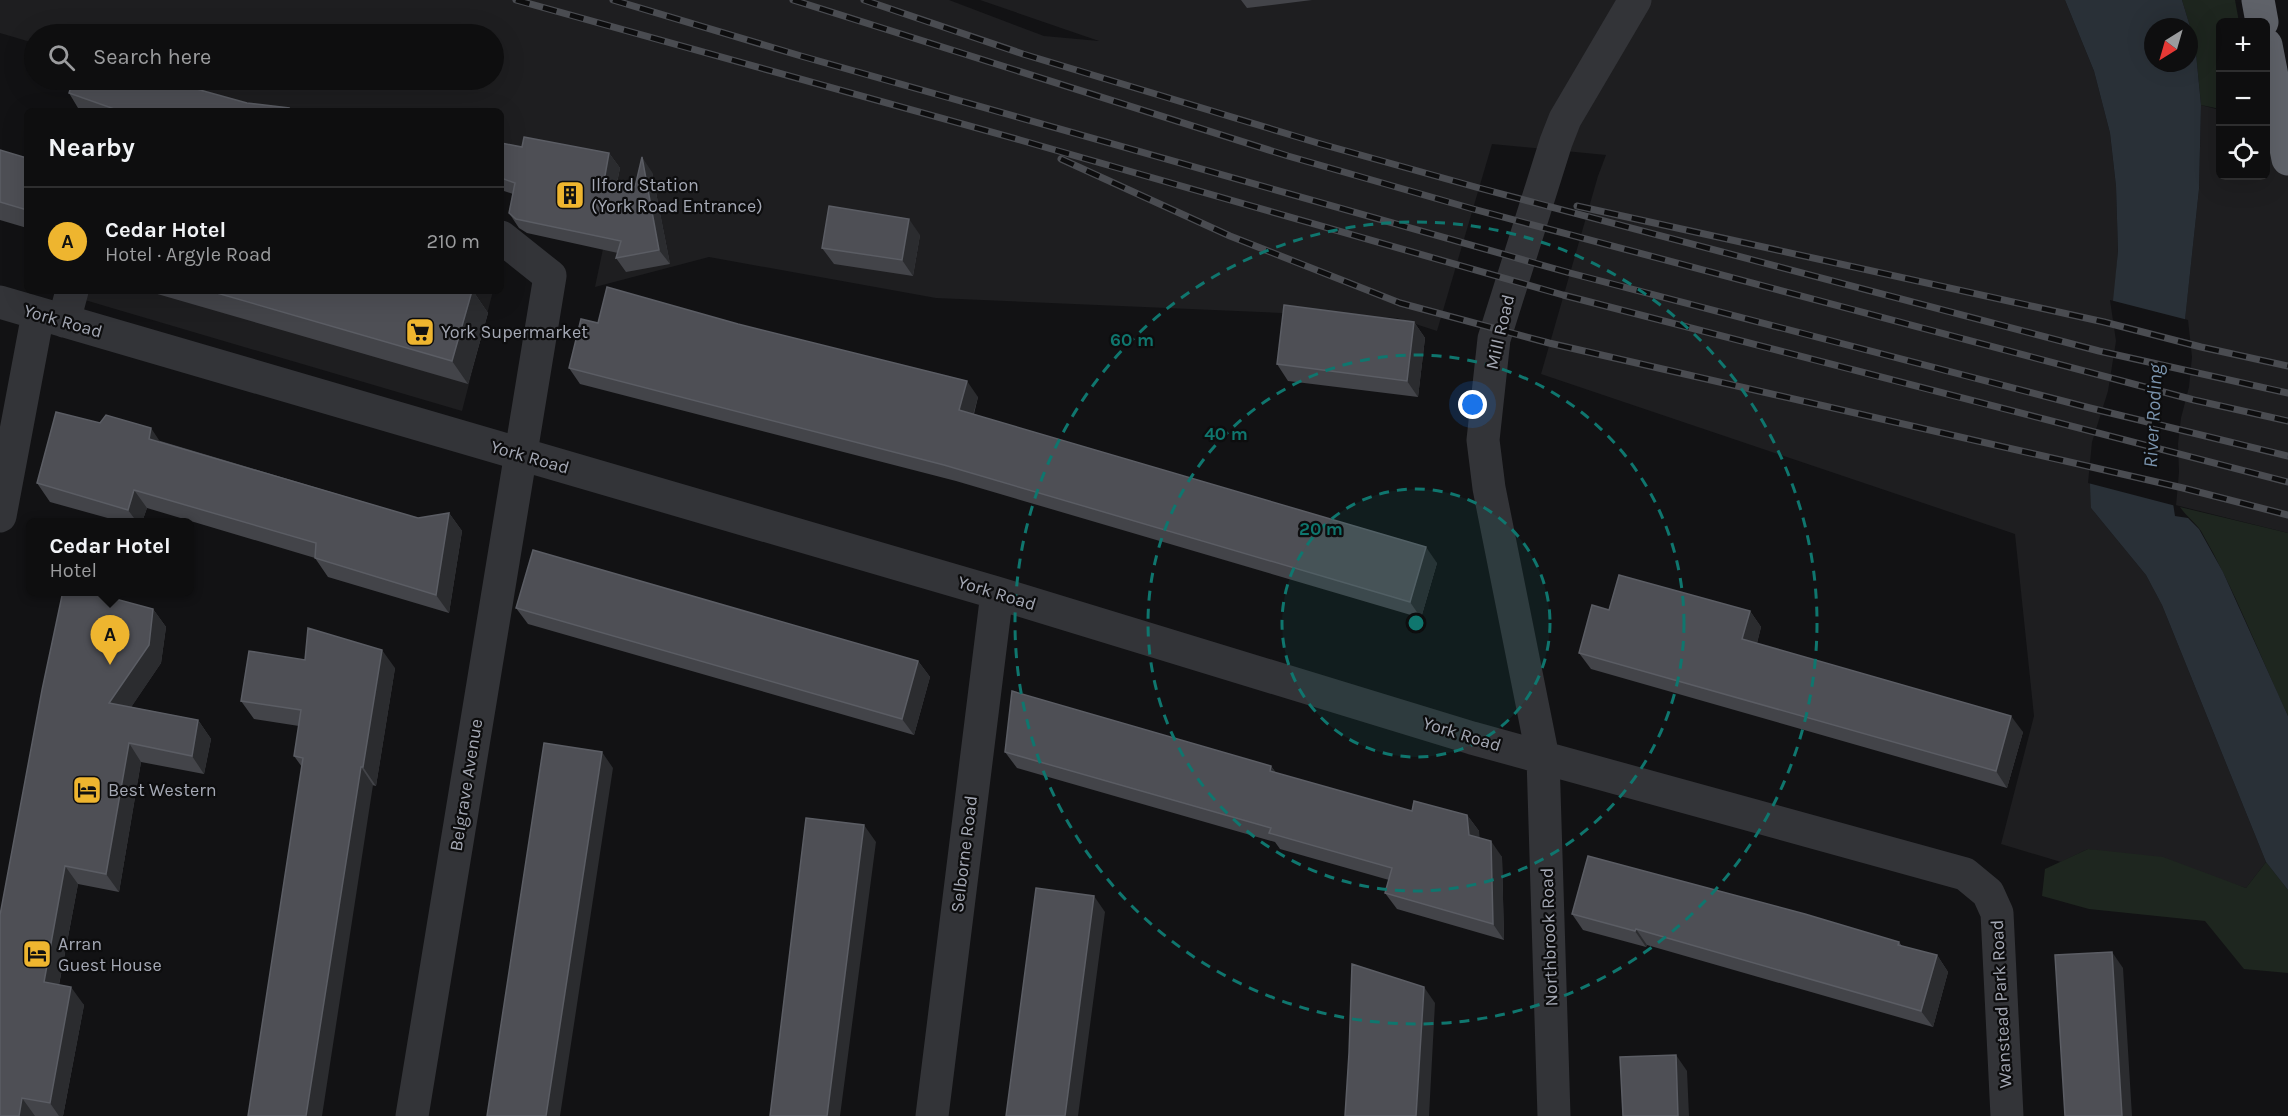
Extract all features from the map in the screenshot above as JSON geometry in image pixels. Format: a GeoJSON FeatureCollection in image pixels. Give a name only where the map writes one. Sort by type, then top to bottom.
{"type":"FeatureCollection","features":[{"type":"Feature","properties":{"kind":"highway"},"geometry":{"type":"LineString","coordinates":[[2258,0],[2261,18]]}},
{"type":"Feature","properties":{"kind":"highway"},"geometry":{"type":"LineString","coordinates":[[2270,70],[2288,159]]}},
{"type":"Feature","properties":{"kind":"street","name":"Mill Road"},"geometry":{"type":"LineString","coordinates":[[1543,758],[1490,488],[1483,440],[1489,377],[1494,339],[1556,142],[1565,119],[1635,0]]}},
{"type":"Feature","properties":{"kind":"street","name":"Belgrave Avenue"},"geometry":{"type":"LineString","coordinates":[[412,1116],[550,276],[504,239]]}},
{"type":"Feature","properties":{"kind":"street","name":"York Road"},"geometry":{"type":"LineString","coordinates":[[0,302],[58,309],[520,454],[997,593],[1543,758],[1965,874],[1988,893]]}},
{"type":"Feature","properties":{"kind":"street"},"geometry":{"type":"LineString","coordinates":[[0,516],[58,309]]}},
{"type":"Feature","properties":{"kind":"street","name":"Selborne Road"},"geometry":{"type":"LineString","coordinates":[[932,1116],[997,593]]}},
{"type":"Feature","properties":{"kind":"street","name":"Northbrook Road"},"geometry":{"type":"LineString","coordinates":[[1543,758],[1554,1116]]}},
{"type":"Feature","properties":{"kind":"street","name":"Wanstead Park Road"},"geometry":{"type":"LineString","coordinates":[[1988,893],[1997,913],[2007,1116]]}},
{"type":"Feature","properties":{"kind":"shaded area"},"geometry":{"type":"Polygon","coordinates":[[[0,0],[949,0],[1044,36],[1099,41],[980,0],[2065,0],[2094,71],[2110,133],[2116,186],[2118,251],[2114,301],[2185,319],[2199,189],[2201,105],[2216,109],[2216,180],[2270,180],[2270,120],[2288,124],[2288,533],[2091,484],[2091,508],[2146,575],[2162,605],[2266,862],[2246,888],[2210,876],[2088,849],[2061,862],[2001,844],[2034,716],[2015,534],[1541,374],[1606,155],[1492,144],[1437,331],[1397,318],[936,298],[709,257],[595,287],[608,225],[504,158],[504,108],[261,108],[197,90],[504,90],[504,24],[24,24],[24,40],[0,33],[0,0]]]}},
{"type":"Feature","properties":{"kind":"shaded area"},"geometry":{"type":"Polygon","coordinates":[[[2182,0],[2235,0],[2238,18],[2216,18],[2216,108],[2201,105],[2198,72],[2198,18],[2187,18],[2182,0]]]}},
{"type":"Feature","properties":{"kind":"shaded area"},"geometry":{"type":"Polygon","coordinates":[[[79,294],[492,294],[462,411],[78,298],[79,294]]]}},
{"type":"Feature","properties":{"kind":"shaded area"},"geometry":{"type":"Polygon","coordinates":[[[2180,507],[2288,533],[2288,716],[2213,553],[2201,531],[2180,507]]]}},
{"type":"Feature","properties":{"kind":"shaded area"},"geometry":{"type":"Polygon","coordinates":[[[2088,849],[2163,857],[2246,888],[2266,862],[2288,890],[2288,973],[2244,969],[2205,921],[2089,909],[2042,896],[2045,869],[2088,849]]]}},
{"type":"Feature","properties":{"kind":"water","name":"River Roding"},"geometry":{"type":"Polygon","coordinates":[[[2065,0],[2182,0],[2187,18],[2144,18],[2144,72],[2198,72],[2201,105],[2199,189],[2185,320],[2189,357],[2178,418],[2173,503],[2175,516],[2188,518],[2199,529],[2223,572],[2288,716],[2288,890],[2266,862],[2162,605],[2146,575],[2091,508],[2090,484],[2119,341],[2113,301],[2118,251],[2116,186],[2110,133],[2094,71],[2065,0]]]}},
{"type":"Feature","properties":{"kind":"pier"},"geometry":{"type":"Polygon","coordinates":[[[2110,300],[2188,320],[2192,357],[2189,387],[2181,418],[2178,444],[2179,472],[2176,506],[2088,483],[2092,442],[2108,391],[2116,341],[2110,300]]]}},
{"type":"Feature","properties":{"kind":"building"},"geometry":{"type":"Polygon","coordinates":[[[70,90],[200,90],[247,103],[289,108],[112,108],[69,93],[70,90]]]}},
{"type":"Feature","properties":{"kind":"building"},"geometry":{"type":"Polygon","coordinates":[[[524,137],[609,153],[604,181],[635,187],[642,157],[659,250],[616,258],[621,241],[516,219],[509,213],[515,183],[504,179],[504,144],[522,147],[524,137]]]}},
{"type":"Feature","properties":{"kind":"building"},"geometry":{"type":"Polygon","coordinates":[[[0,150],[24,157],[24,209],[0,202],[0,150]]]}},
{"type":"Feature","properties":{"kind":"building"},"geometry":{"type":"Polygon","coordinates":[[[829,206],[909,219],[902,260],[822,248],[829,206]]]}},
{"type":"Feature","properties":{"kind":"building"},"geometry":{"type":"Polygon","coordinates":[[[607,287],[738,324],[967,381],[959,410],[1426,547],[1410,602],[944,465],[569,368],[581,319],[598,323],[607,287]]]}},
{"type":"Feature","properties":{"kind":"building"},"geometry":{"type":"Polygon","coordinates":[[[220,294],[471,294],[452,361],[220,294]]]}},
{"type":"Feature","properties":{"kind":"building"},"geometry":{"type":"Polygon","coordinates":[[[1284,305],[1414,322],[1407,381],[1277,364],[1284,305]]]}},
{"type":"Feature","properties":{"kind":"building"},"geometry":{"type":"Polygon","coordinates":[[[56,412],[100,423],[106,415],[151,428],[149,439],[418,518],[449,513],[436,595],[315,558],[316,543],[134,490],[128,510],[37,483],[56,412]]]}},
{"type":"Feature","properties":{"kind":"building"},"geometry":{"type":"Polygon","coordinates":[[[533,550],[918,661],[902,719],[516,608],[533,550]]]}},
{"type":"Feature","properties":{"kind":"building"},"geometry":{"type":"Polygon","coordinates":[[[1619,575],[1750,611],[1742,639],[2011,716],[1996,771],[1579,653],[1592,605],[1609,610],[1619,575]]]}},
{"type":"Feature","properties":{"kind":"building"},"geometry":{"type":"Polygon","coordinates":[[[62,596],[105,596],[153,609],[149,645],[109,703],[198,720],[192,756],[129,743],[106,874],[65,866],[44,982],[71,987],[50,1103],[22,1098],[19,1116],[0,1116],[0,915],[62,596]]]}},
{"type":"Feature","properties":{"kind":"building"},"geometry":{"type":"Polygon","coordinates":[[[308,628],[382,650],[363,767],[361,767],[306,1116],[248,1116],[303,758],[294,756],[301,710],[241,701],[249,651],[305,660],[308,628]]]}},
{"type":"Feature","properties":{"kind":"building"},"geometry":{"type":"Polygon","coordinates":[[[1012,691],[1271,766],[1270,771],[1412,811],[1414,801],[1467,815],[1469,835],[1491,841],[1493,924],[1385,893],[1392,868],[1269,833],[1271,828],[1005,752],[1012,691]]]}},
{"type":"Feature","properties":{"kind":"building"},"geometry":{"type":"Polygon","coordinates":[[[544,743],[602,752],[546,1116],[487,1116],[544,743]]]}},
{"type":"Feature","properties":{"kind":"building"},"geometry":{"type":"Polygon","coordinates":[[[806,818],[864,825],[827,1116],[770,1116],[806,818]]]}},
{"type":"Feature","properties":{"kind":"building"},"geometry":{"type":"Polygon","coordinates":[[[1588,856],[1805,914],[1899,942],[1898,945],[1937,955],[1921,1011],[1636,929],[1635,931],[1572,914],[1588,856]]]}},
{"type":"Feature","properties":{"kind":"building"},"geometry":{"type":"Polygon","coordinates":[[[1036,888],[1094,896],[1065,1116],[1006,1116],[1036,888]]]}},
{"type":"Feature","properties":{"kind":"building"},"geometry":{"type":"Polygon","coordinates":[[[2112,952],[2122,1116],[2065,1116],[2055,955],[2112,952]]]}},
{"type":"Feature","properties":{"kind":"building"},"geometry":{"type":"Polygon","coordinates":[[[1352,964],[1424,987],[1416,1116],[1345,1116],[1352,964]]]}},
{"type":"Feature","properties":{"kind":"building"},"geometry":{"type":"Polygon","coordinates":[[[1676,1055],[1678,1116],[1623,1116],[1620,1057],[1676,1055]]]}},
{"type":"Feature","properties":{"kind":"railway"},"geometry":{"type":"LineString","coordinates":[[516,0],[1020,140],[1563,295],[2288,482]]}},
{"type":"Feature","properties":{"kind":"railway"},"geometry":{"type":"LineString","coordinates":[[613,0],[801,56],[1570,273],[2090,408],[2288,456]]}},
{"type":"Feature","properties":{"kind":"railway"},"geometry":{"type":"LineString","coordinates":[[793,0],[1288,156],[1473,209],[2194,400],[2288,421]]}},
{"type":"Feature","properties":{"kind":"railway"},"geometry":{"type":"LineString","coordinates":[[864,0],[1023,54],[1321,144],[1479,188],[2099,351],[2288,393]]}},
{"type":"Feature","properties":{"kind":"railway"},"geometry":{"type":"LineString","coordinates":[[1061,159],[1230,236],[1400,303],[1549,343],[2183,488],[2288,515]]}},
{"type":"Feature","properties":{"kind":"railway"},"geometry":{"type":"LineString","coordinates":[[1577,206],[2104,322],[2288,366]]}},
{"type":"Feature","properties":{"kind":"place","name":"Ilford Station (York Road Entrance)"},"geometry":{"type":"Point","coordinates":[570,195]}},
{"type":"Feature","properties":{"kind":"place","name":"York Supermarket"},"geometry":{"type":"Point","coordinates":[420,332]}},
{"type":"Feature","properties":{"kind":"place","name":"Cedar Hotel"},"geometry":{"type":"Point","coordinates":[110,665]}},
{"type":"Feature","properties":{"kind":"place","name":"Best Western"},"geometry":{"type":"Point","coordinates":[87,790]}},
{"type":"Feature","properties":{"kind":"place","name":"Arran Guest House"},"geometry":{"type":"Point","coordinates":[37,954]}}]}
